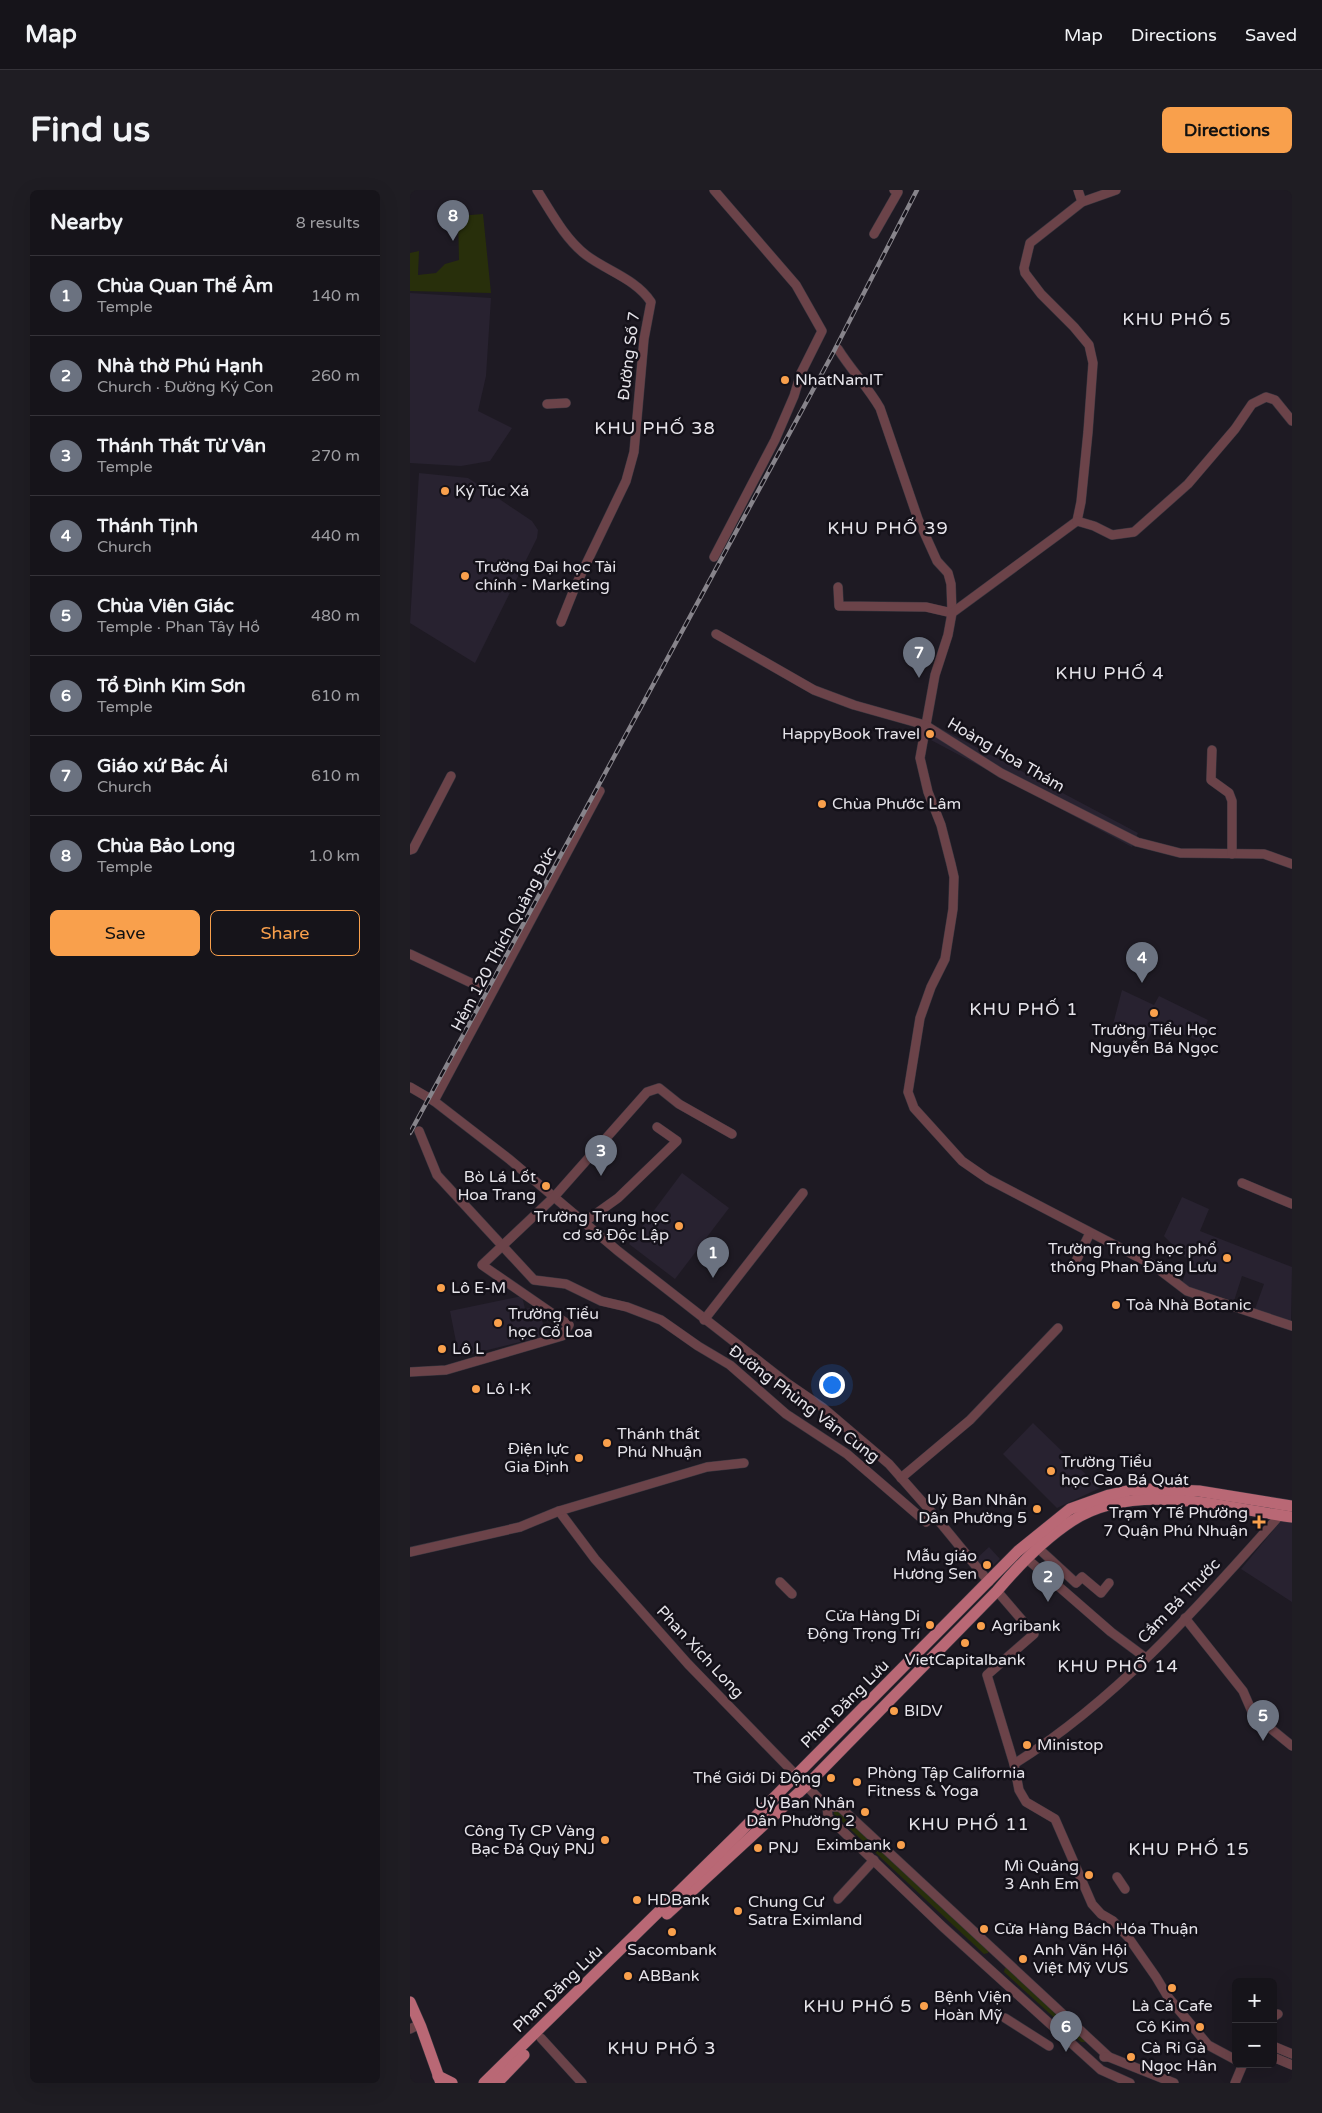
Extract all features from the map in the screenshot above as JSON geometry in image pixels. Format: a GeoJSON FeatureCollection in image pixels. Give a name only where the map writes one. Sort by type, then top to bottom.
{"type":"FeatureCollection","features":[{"type":"Feature","properties":{"kind":"main road","name":"Phan Đăng Lưu"},"geometry":{"type":"LineString","coordinates":[[484,2083],[797,1775],[1018,1551],[1070,1509],[1109,1495],[1131,1490],[1152,1489],[1199,1491],[1286,1510]]}},
{"type":"Feature","properties":{"kind":"main road","name":"Phan Đăng Lưu"},"geometry":{"type":"LineString","coordinates":[[497,2083],[665,1916],[806,1786],[997,1591],[1026,1558],[1072,1521],[1091,1511],[1131,1500],[1196,1502],[1286,1510]]}},
{"type":"Feature","properties":{"kind":"main road"},"geometry":{"type":"LineString","coordinates":[[989,1582],[997,1591]]}},
{"type":"Feature","properties":{"kind":"main road"},"geometry":{"type":"LineString","coordinates":[[410,2002],[415,2027],[440,2079],[452,2083]]}},
{"type":"Feature","properties":{"kind":"street","name":"Đường Số 7"},"geometry":{"type":"LineString","coordinates":[[536,190],[562,229],[585,254],[645,292],[651,302],[644,339],[634,452],[626,480],[576,587],[562,622]]}},
{"type":"Feature","properties":{"kind":"street"},"geometry":{"type":"LineString","coordinates":[[714,190],[796,285],[822,331],[801,372],[794,396],[774,440],[714,557]]}},
{"type":"Feature","properties":{"kind":"street"},"geometry":{"type":"LineString","coordinates":[[1078,190],[1082,202]]}},
{"type":"Feature","properties":{"kind":"street"},"geometry":{"type":"LineString","coordinates":[[838,587],[839,606],[926,607],[952,613],[1077,521],[1081,502],[1093,363],[1089,345],[1041,294],[1025,273],[1024,268],[1030,243],[1082,202],[1116,190]]}},
{"type":"Feature","properties":{"kind":"street"},"geometry":{"type":"LineString","coordinates":[[874,234],[896,191]]}},
{"type":"Feature","properties":{"kind":"street"},"geometry":{"type":"LineString","coordinates":[[838,349],[880,408],[918,519],[937,561],[948,573],[951,584],[952,613],[948,635],[934,675],[920,758],[928,792],[941,824],[954,877],[953,909],[945,958],[931,987],[920,1018],[908,1092],[914,1108],[962,1161],[988,1180],[1152,1265],[1187,1292],[1292,1326]]}},
{"type":"Feature","properties":{"kind":"street"},"geometry":{"type":"LineString","coordinates":[[1077,521],[1094,526],[1112,535],[1134,532],[1188,484],[1235,429],[1252,404],[1266,397],[1275,400],[1292,421]]}},
{"type":"Feature","properties":{"kind":"street"},"geometry":{"type":"LineString","coordinates":[[547,404],[566,403]]}},
{"type":"Feature","properties":{"kind":"street","name":"Hoàng Hoa Thám"},"geometry":{"type":"LineString","coordinates":[[716,634],[814,690],[854,705],[925,725],[1001,773],[1137,842],[1180,853],[1264,854],[1292,864]]}},
{"type":"Feature","properties":{"kind":"street"},"geometry":{"type":"LineString","coordinates":[[1212,750],[1210,780],[1229,793],[1232,801],[1232,854]]}},
{"type":"Feature","properties":{"kind":"street"},"geometry":{"type":"LineString","coordinates":[[410,850],[413,849],[451,776]]}},
{"type":"Feature","properties":{"kind":"street","name":"Hẻm 120 Thích Quảng Đức"},"geometry":{"type":"LineString","coordinates":[[434,1102],[600,791]]}},
{"type":"Feature","properties":{"kind":"street"},"geometry":{"type":"LineString","coordinates":[[530,901],[538,907]]}},
{"type":"Feature","properties":{"kind":"street"},"geometry":{"type":"LineString","coordinates":[[410,954],[484,989]]}},
{"type":"Feature","properties":{"kind":"street"},"geometry":{"type":"LineString","coordinates":[[410,1087],[434,1102],[509,1159],[583,1223],[704,1320],[822,1407],[891,1467],[911,1488],[989,1582]]}},
{"type":"Feature","properties":{"kind":"street"},"geometry":{"type":"LineString","coordinates":[[410,1372],[446,1370],[562,1336],[569,1325],[482,1265],[554,1197],[647,1092],[659,1088],[679,1104],[732,1134]]}},
{"type":"Feature","properties":{"kind":"street"},"geometry":{"type":"LineString","coordinates":[[583,1223],[618,1198],[677,1141],[657,1127]]}},
{"type":"Feature","properties":{"kind":"street","name":"Đường Phùng Văn Cung"},"geometry":{"type":"LineString","coordinates":[[419,1131],[437,1175],[534,1280],[555,1281],[566,1284],[601,1302],[627,1307],[661,1320],[730,1365],[786,1414],[847,1454],[926,1522],[934,1515]]}},
{"type":"Feature","properties":{"kind":"street"},"geometry":{"type":"LineString","coordinates":[[1242,1183],[1292,1204]]}},
{"type":"Feature","properties":{"kind":"street"},"geometry":{"type":"LineString","coordinates":[[704,1320],[803,1193]]}},
{"type":"Feature","properties":{"kind":"street"},"geometry":{"type":"LineString","coordinates":[[1073,1267],[1090,1234]]}},
{"type":"Feature","properties":{"kind":"street"},"geometry":{"type":"LineString","coordinates":[[901,1478],[970,1420],[1058,1328]]}},
{"type":"Feature","properties":{"kind":"street"},"geometry":{"type":"LineString","coordinates":[[410,1552],[512,1529],[558,1512],[707,1467],[744,1463]]}},
{"type":"Feature","properties":{"kind":"street"},"geometry":{"type":"LineString","coordinates":[[878,1479],[891,1467]]}},
{"type":"Feature","properties":{"kind":"street"},"geometry":{"type":"LineString","coordinates":[[900,1498],[911,1488]]}},
{"type":"Feature","properties":{"kind":"street","name":"Cầm Bá Thước"},"geometry":{"type":"LineString","coordinates":[[1014,1764],[1050,1741],[1108,1694],[1219,1583],[1286,1510]]}},
{"type":"Feature","properties":{"kind":"street","name":"Phan Xích Long"},"geometry":{"type":"LineString","coordinates":[[558,1512],[594,1557],[688,1664],[827,1807],[828,1817],[984,1964],[1103,2069],[1130,2083]]}},
{"type":"Feature","properties":{"kind":"street"},"geometry":{"type":"LineString","coordinates":[[1038,1548],[1076,1583],[1082,1577],[1101,1593],[1109,1583]]}},
{"type":"Feature","properties":{"kind":"street"},"geometry":{"type":"LineString","coordinates":[[1026,1558],[1111,1632],[1146,1658]]}},
{"type":"Feature","properties":{"kind":"street"},"geometry":{"type":"LineString","coordinates":[[780,1582],[792,1594]]}},
{"type":"Feature","properties":{"kind":"street"},"geometry":{"type":"LineString","coordinates":[[997,1591],[1034,1634],[987,1675],[1014,1764],[1019,1790],[1026,1802],[1055,1819],[1092,1904],[1128,1937],[1168,1997],[1208,2045],[1232,2058]]}},
{"type":"Feature","properties":{"kind":"street"},"geometry":{"type":"LineString","coordinates":[[1185,1618],[1243,1692],[1253,1714],[1292,1746]]}},
{"type":"Feature","properties":{"kind":"street","name":"Phan Xích Long"},"geometry":{"type":"LineString","coordinates":[[827,1807],[840,1807],[1110,2057],[1174,2083]]}},
{"type":"Feature","properties":{"kind":"street"},"geometry":{"type":"LineString","coordinates":[[838,1900],[874,1860]]}},
{"type":"Feature","properties":{"kind":"street"},"geometry":{"type":"LineString","coordinates":[[1117,1877],[1125,1889]]}},
{"type":"Feature","properties":{"kind":"street"},"geometry":{"type":"LineString","coordinates":[[984,1964],[996,1952]]}},
{"type":"Feature","properties":{"kind":"street"},"geometry":{"type":"LineString","coordinates":[[1005,2018],[1049,2046]]}},
{"type":"Feature","properties":{"kind":"street"},"geometry":{"type":"LineString","coordinates":[[541,2038],[582,2083]]}},
{"type":"Feature","properties":{"kind":"street"},"geometry":{"type":"LineString","coordinates":[[1277,2049],[1291,2060]]}},
{"type":"Feature","properties":{"kind":"street"},"geometry":{"type":"LineString","coordinates":[[1110,2057],[1114,2065],[1112,2070],[1103,2069],[1100,2059],[1110,2057]]}},
{"type":"Feature","properties":{"kind":"street"},"geometry":{"type":"LineString","coordinates":[[1277,2058],[1291,2060]]}},
{"type":"Feature","properties":{"kind":"street"},"geometry":{"type":"LineString","coordinates":[[1235,2083],[1241,2068]]}},
{"type":"Feature","properties":{"kind":"shaded area"},"geometry":{"type":"Polygon","coordinates":[[[410,293],[491,298],[486,376],[478,411],[512,428],[490,461],[461,466],[410,463],[410,293]]]}},
{"type":"Feature","properties":{"kind":"shaded area","name":"Trường Đại học Tài chính - Marketing"},"geometry":{"type":"Polygon","coordinates":[[[419,473],[468,478],[532,521],[538,530],[537,538],[475,663],[410,623],[419,473]]]}},
{"type":"Feature","properties":{"kind":"shaded area"},"geometry":{"type":"Polygon","coordinates":[[[938,727],[1138,833],[1132,847],[931,740],[938,727]]]}},
{"type":"Feature","properties":{"kind":"shaded area","name":"Trường Tiểu Học Nguyễn Bá Ngọc"},"geometry":{"type":"Polygon","coordinates":[[[1122,990],[1154,1005],[1159,996],[1208,1020],[1199,1041],[1156,1023],[1145,1046],[1111,1032],[1122,990]]]}},
{"type":"Feature","properties":{"kind":"shaded area","name":"Trường Trung học cơ sở Độc Lập"},"geometry":{"type":"Polygon","coordinates":[[[682,1173],[729,1208],[675,1279],[629,1244],[682,1173]]]}},
{"type":"Feature","properties":{"kind":"shaded area","name":"Trường Trung học phổ thông Phan Đăng Lưu"},"geometry":{"type":"Polygon","coordinates":[[[1182,1197],[1209,1209],[1200,1231],[1292,1267],[1291,1321],[1255,1309],[1264,1284],[1242,1276],[1234,1301],[1191,1288],[1182,1282],[1190,1262],[1164,1236],[1182,1197]]]}},
{"type":"Feature","properties":{"kind":"shaded area","name":"Trường Tiểu học Cổ Loa"},"geometry":{"type":"Polygon","coordinates":[[[522,1296],[525,1309],[536,1307],[548,1335],[459,1357],[450,1311],[522,1296]]]}},
{"type":"Feature","properties":{"kind":"shaded area","name":"Trường Tiểu học Cao Bá Quát"},"geometry":{"type":"Polygon","coordinates":[[[1033,1423],[1100,1488],[1057,1508],[1003,1454],[1033,1423]]]}},
{"type":"Feature","properties":{"kind":"shaded area"},"geometry":{"type":"Polygon","coordinates":[[[1281,1521],[1292,1522],[1292,1602],[1241,1569],[1281,1521]]]}},
{"type":"Feature","properties":{"kind":"shaded area","name":"Mẫu giáo Hương Sen"},"geometry":{"type":"Polygon","coordinates":[[[989,1547],[1000,1559],[987,1571],[976,1559],[989,1547]]]}},
{"type":"Feature","properties":{"kind":"green space"},"geometry":{"type":"Polygon","coordinates":[[[483,214],[491,293],[410,291],[410,253],[419,251],[418,275],[436,273],[445,264],[459,260],[458,216],[483,214]]]}},
{"type":"Feature","properties":{"kind":"green space"},"geometry":{"type":"Polygon","coordinates":[[[837,1809],[989,1951],[988,1953],[984,1954],[834,1814],[834,1811],[837,1809]]]}},
{"type":"Feature","properties":{"kind":"green space"},"geometry":{"type":"Polygon","coordinates":[[[1005,1968],[1008,1968],[1086,2038],[1085,2042],[1081,2042],[1004,1972],[1005,1968]]]}},
{"type":"Feature","properties":{"kind":"railway"},"geometry":{"type":"LineString","coordinates":[[410,1133],[833,353],[917,190]]}},
{"type":"Feature","properties":{"kind":"place","name":"Chùa Bảo Long"},"geometry":{"type":"Point","coordinates":[453,241]}},
{"type":"Feature","properties":{"kind":"place","name":"NhatNamIT"},"geometry":{"type":"Point","coordinates":[785,380]}},
{"type":"Feature","properties":{"kind":"place","name":"Ký Túc Xá"},"geometry":{"type":"Point","coordinates":[445,491]}},
{"type":"Feature","properties":{"kind":"place","name":"Trường Đại học Tài chính - Marketing"},"geometry":{"type":"Point","coordinates":[465,576]}},
{"type":"Feature","properties":{"kind":"place","name":"Giáo xứ Bác Ái"},"geometry":{"type":"Point","coordinates":[919,678]}},
{"type":"Feature","properties":{"kind":"place","name":"HappyBook Travel"},"geometry":{"type":"Point","coordinates":[930,734]}},
{"type":"Feature","properties":{"kind":"place","name":"Chùa Phước Lâm"},"geometry":{"type":"Point","coordinates":[822,804]}},
{"type":"Feature","properties":{"kind":"place","name":"Thánh Tịnh"},"geometry":{"type":"Point","coordinates":[1142,983]}},
{"type":"Feature","properties":{"kind":"place","name":"Trường Tiểu Học Nguyễn Bá Ngọc"},"geometry":{"type":"Point","coordinates":[1154,1013]}},
{"type":"Feature","properties":{"kind":"place","name":"Thánh Thất Từ Vân"},"geometry":{"type":"Point","coordinates":[601,1176]}},
{"type":"Feature","properties":{"kind":"place","name":"Bò Lá Lốt Hoa Trang"},"geometry":{"type":"Point","coordinates":[546,1186]}},
{"type":"Feature","properties":{"kind":"place","name":"Trường Trung học cơ sở Độc Lập"},"geometry":{"type":"Point","coordinates":[679,1226]}},
{"type":"Feature","properties":{"kind":"place","name":"Trường Trung học phổ thông Phan Đăng Lưu"},"geometry":{"type":"Point","coordinates":[1227,1258]}},
{"type":"Feature","properties":{"kind":"place","name":"Chùa Quan Thế Âm"},"geometry":{"type":"Point","coordinates":[713,1278]}},
{"type":"Feature","properties":{"kind":"place","name":"Lô E-M"},"geometry":{"type":"Point","coordinates":[441,1288]}},
{"type":"Feature","properties":{"kind":"place","name":"Toà Nhà Botanic"},"geometry":{"type":"Point","coordinates":[1116,1305]}},
{"type":"Feature","properties":{"kind":"place","name":"Trường Tiểu học Cổ Loa"},"geometry":{"type":"Point","coordinates":[498,1323]}},
{"type":"Feature","properties":{"kind":"place","name":"Lô L"},"geometry":{"type":"Point","coordinates":[442,1349]}},
{"type":"Feature","properties":{"kind":"place","name":"Lô I-K"},"geometry":{"type":"Point","coordinates":[476,1389]}},
{"type":"Feature","properties":{"kind":"place","name":"Thánh thất Phú Nhuận"},"geometry":{"type":"Point","coordinates":[607,1443]}},
{"type":"Feature","properties":{"kind":"place","name":"Điện lực Gia Định"},"geometry":{"type":"Point","coordinates":[579,1458]}},
{"type":"Feature","properties":{"kind":"place","name":"Trường Tiểu học Cao Bá Quát"},"geometry":{"type":"Point","coordinates":[1051,1471]}},
{"type":"Feature","properties":{"kind":"place","name":"Uỷ Ban Nhân Dân Phường 5"},"geometry":{"type":"Point","coordinates":[1037,1509]}},
{"type":"Feature","properties":{"kind":"place","name":"Trạm Y Tế Phường 7 Quận Phú Nhuận"},"geometry":{"type":"Point","coordinates":[1259,1522]}},
{"type":"Feature","properties":{"kind":"place","name":"Mẫu giáo Hương Sen"},"geometry":{"type":"Point","coordinates":[987,1565]}},
{"type":"Feature","properties":{"kind":"place","name":"Nhà thờ Phú Hạnh"},"geometry":{"type":"Point","coordinates":[1048,1602]}},
{"type":"Feature","properties":{"kind":"place","name":"Cửa Hàng Di Động Trọng Trí"},"geometry":{"type":"Point","coordinates":[930,1625]}},
{"type":"Feature","properties":{"kind":"place","name":"Agribank"},"geometry":{"type":"Point","coordinates":[981,1626]}},
{"type":"Feature","properties":{"kind":"place","name":"VietCapitalbank"},"geometry":{"type":"Point","coordinates":[965,1643]}},
{"type":"Feature","properties":{"kind":"place","name":"BIDV"},"geometry":{"type":"Point","coordinates":[894,1711]}},
{"type":"Feature","properties":{"kind":"place","name":"Chùa Viên Giác"},"geometry":{"type":"Point","coordinates":[1263,1741]}},
{"type":"Feature","properties":{"kind":"place","name":"Ministop"},"geometry":{"type":"Point","coordinates":[1027,1745]}},
{"type":"Feature","properties":{"kind":"place","name":"Thế Giới Di Động"},"geometry":{"type":"Point","coordinates":[831,1778]}},
{"type":"Feature","properties":{"kind":"place","name":"Phòng Tập California Fitness & Yoga"},"geometry":{"type":"Point","coordinates":[857,1782]}},
{"type":"Feature","properties":{"kind":"place","name":"Uỷ Ban Nhân Dân Phường 2"},"geometry":{"type":"Point","coordinates":[865,1812]}},
{"type":"Feature","properties":{"kind":"place","name":"Công Ty CP Vàng Bạc Đá Quý PNJ"},"geometry":{"type":"Point","coordinates":[605,1840]}},
{"type":"Feature","properties":{"kind":"place","name":"Eximbank"},"geometry":{"type":"Point","coordinates":[901,1845]}},
{"type":"Feature","properties":{"kind":"place","name":"PNJ"},"geometry":{"type":"Point","coordinates":[758,1848]}},
{"type":"Feature","properties":{"kind":"place","name":"Mì Quảng 3 Anh Em"},"geometry":{"type":"Point","coordinates":[1089,1875]}},
{"type":"Feature","properties":{"kind":"place","name":"HDBank"},"geometry":{"type":"Point","coordinates":[637,1900]}},
{"type":"Feature","properties":{"kind":"place","name":"Chung Cư Satra Eximland"},"geometry":{"type":"Point","coordinates":[738,1911]}},
{"type":"Feature","properties":{"kind":"place","name":"Cửa Hàng Bách Hóa Thuận"},"geometry":{"type":"Point","coordinates":[984,1929]}},
{"type":"Feature","properties":{"kind":"place","name":"Sacombank"},"geometry":{"type":"Point","coordinates":[672,1932]}},
{"type":"Feature","properties":{"kind":"place","name":"Anh Văn Hội Việt Mỹ VUS"},"geometry":{"type":"Point","coordinates":[1023,1959]}},
{"type":"Feature","properties":{"kind":"place","name":"ABBank"},"geometry":{"type":"Point","coordinates":[628,1976]}},
{"type":"Feature","properties":{"kind":"place","name":"Là Cá Cafe"},"geometry":{"type":"Point","coordinates":[1172,1988]}},
{"type":"Feature","properties":{"kind":"place","name":"Bệnh Viện Hoàn Mỹ"},"geometry":{"type":"Point","coordinates":[924,2006]}},
{"type":"Feature","properties":{"kind":"place","name":"Cô Kim"},"geometry":{"type":"Point","coordinates":[1200,2027]}},
{"type":"Feature","properties":{"kind":"place","name":"Tổ Đình Kim Sơn"},"geometry":{"type":"Point","coordinates":[1066,2052]}},
{"type":"Feature","properties":{"kind":"place","name":"Cà Ri Gà Ngọc Hân"},"geometry":{"type":"Point","coordinates":[1131,2057]}},
{"type":"Feature","properties":{"kind":"district","name":"KHU PHỐ 5"},"geometry":{"type":"Point","coordinates":[1177,319]}},
{"type":"Feature","properties":{"kind":"district","name":"KHU PHỐ 38"},"geometry":{"type":"Point","coordinates":[655,428]}},
{"type":"Feature","properties":{"kind":"district","name":"KHU PHỐ 39"},"geometry":{"type":"Point","coordinates":[888,528]}},
{"type":"Feature","properties":{"kind":"district","name":"KHU PHỐ 4"},"geometry":{"type":"Point","coordinates":[1110,673]}},
{"type":"Feature","properties":{"kind":"district","name":"KHU PHỐ 1"},"geometry":{"type":"Point","coordinates":[1024,1009]}},
{"type":"Feature","properties":{"kind":"district","name":"KHU PHỐ 14"},"geometry":{"type":"Point","coordinates":[1118,1666]}},
{"type":"Feature","properties":{"kind":"district","name":"KHU PHỐ 11"},"geometry":{"type":"Point","coordinates":[969,1824]}},
{"type":"Feature","properties":{"kind":"district","name":"KHU PHỐ 15"},"geometry":{"type":"Point","coordinates":[1189,1849]}},
{"type":"Feature","properties":{"kind":"district","name":"KHU PHỐ 5"},"geometry":{"type":"Point","coordinates":[858,2006]}},
{"type":"Feature","properties":{"kind":"district","name":"KHU PHỐ 3"},"geometry":{"type":"Point","coordinates":[662,2048]}}]}
